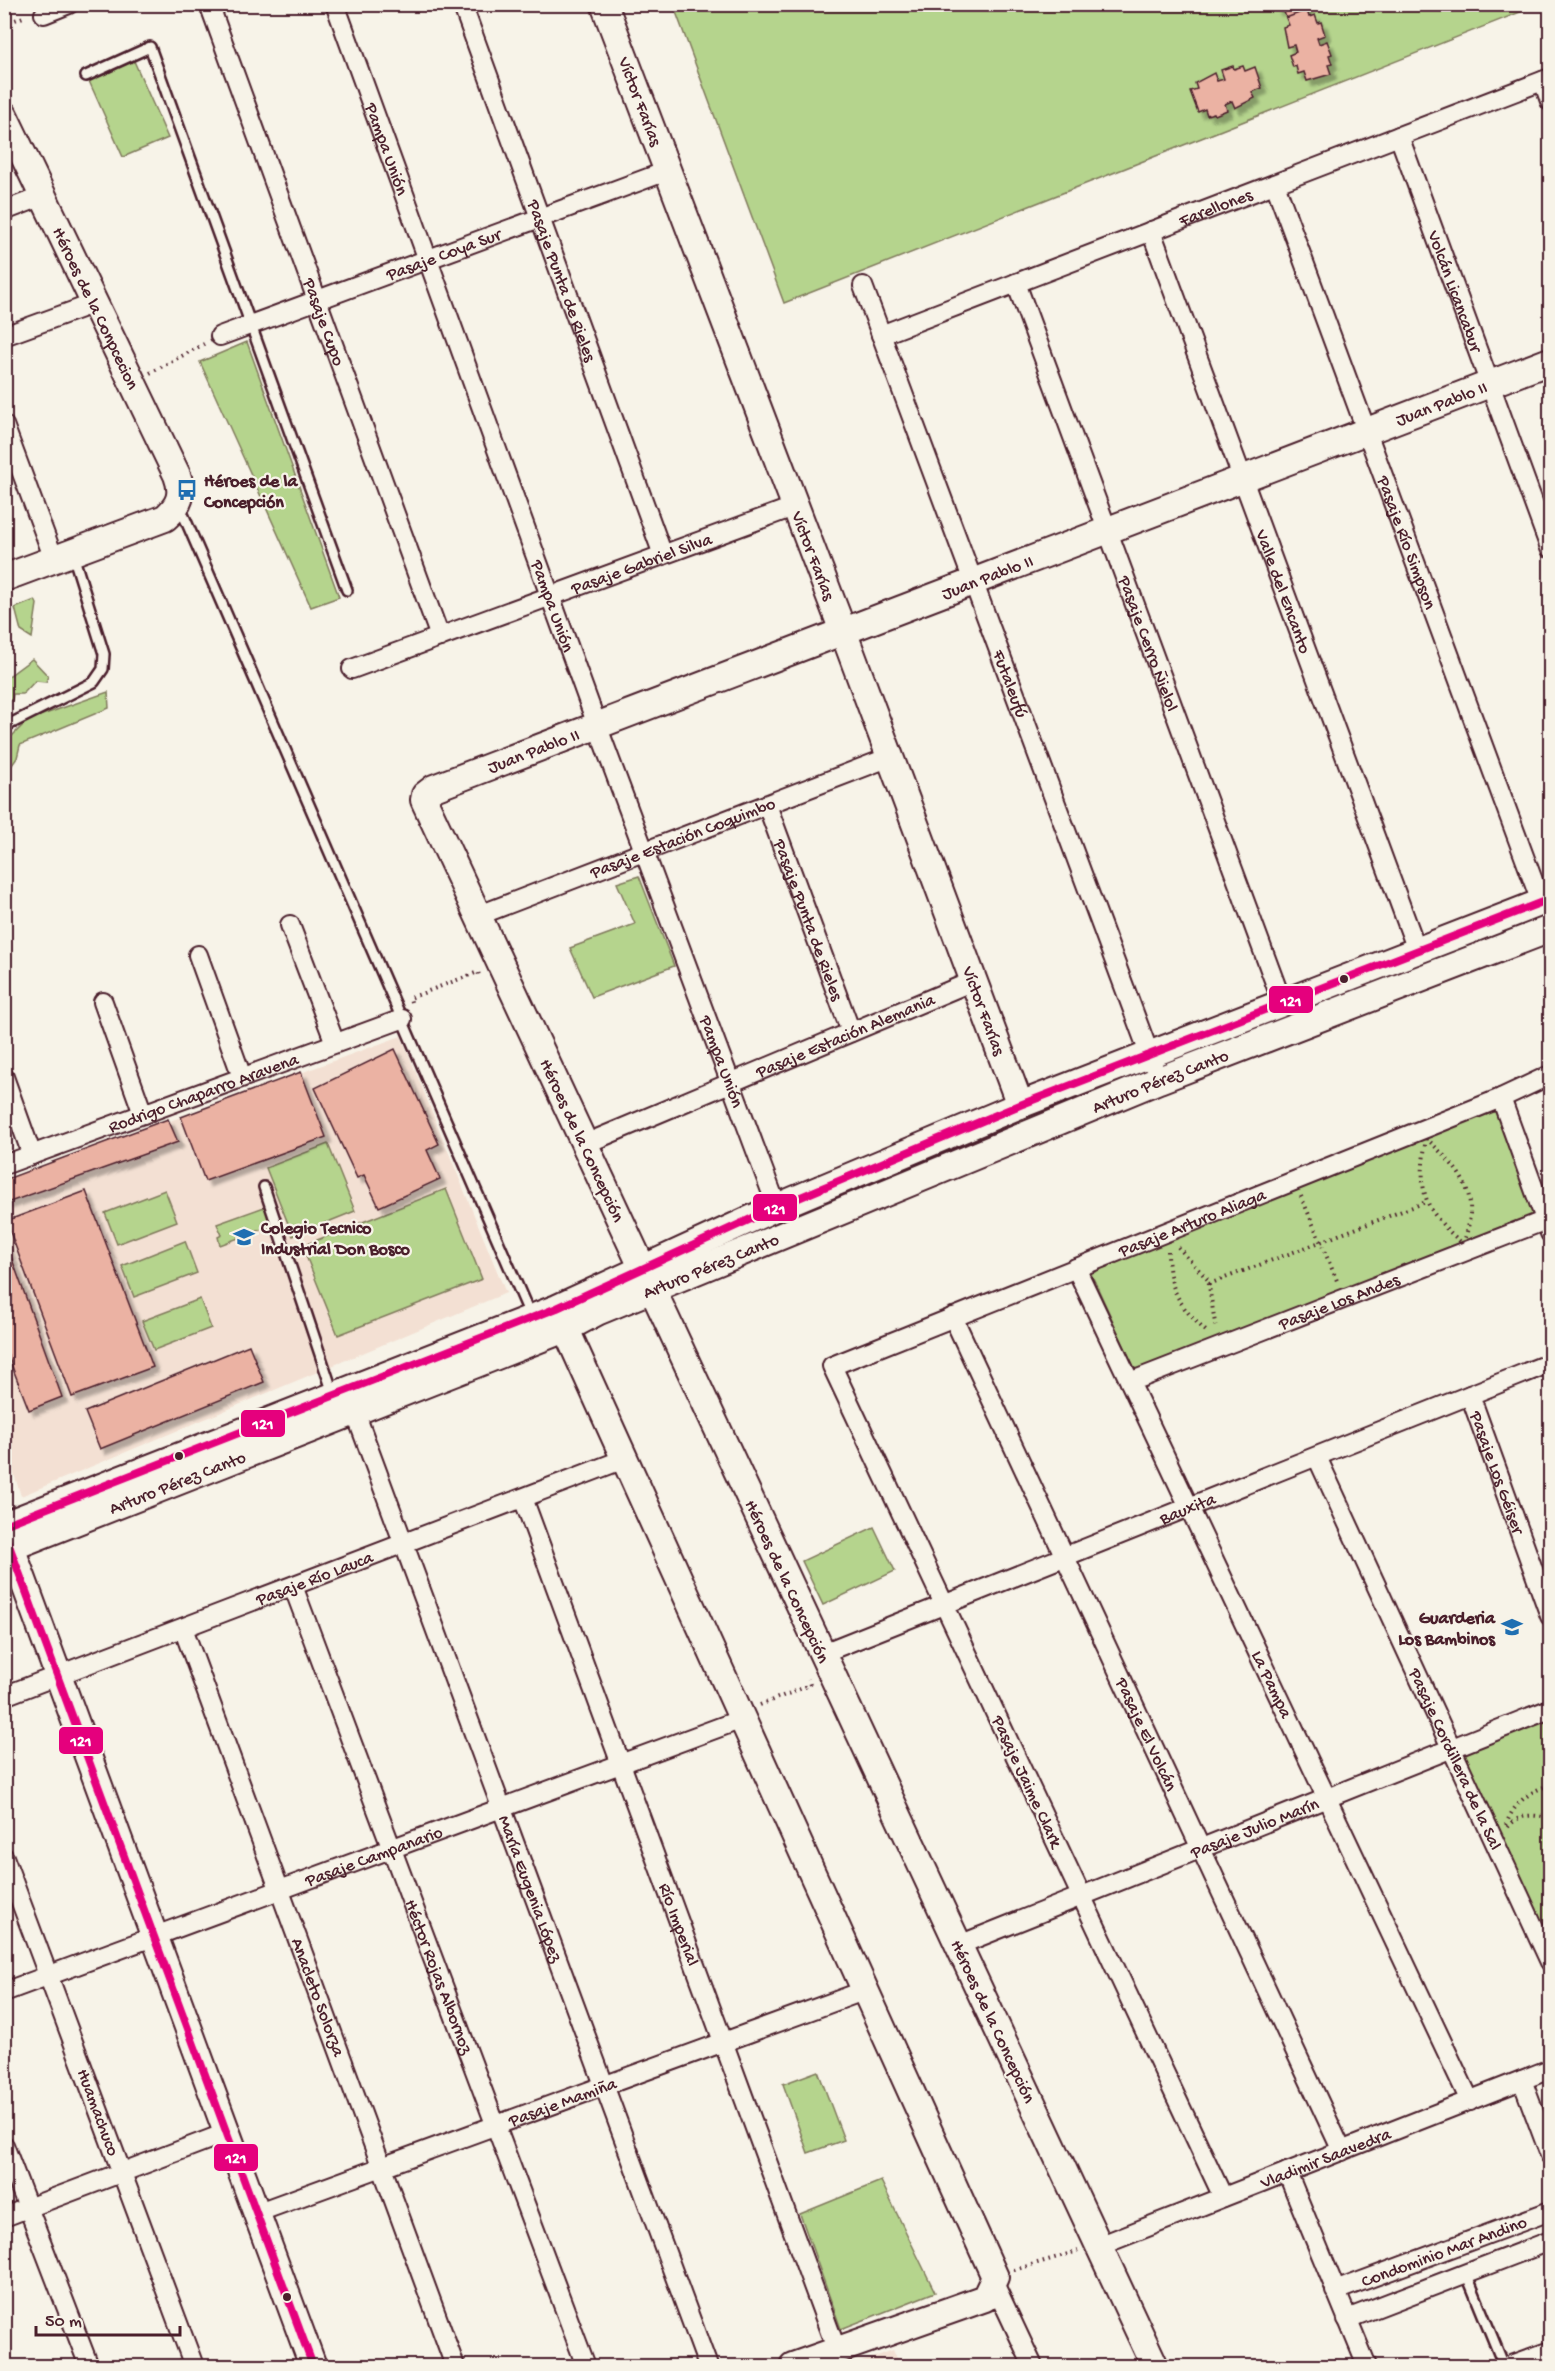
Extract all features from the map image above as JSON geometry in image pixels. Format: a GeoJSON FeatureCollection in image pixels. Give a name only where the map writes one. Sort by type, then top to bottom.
{"type":"FeatureCollection","features":[{"type":"Feature","properties":{"kind":"street"},"geometry":{"type":"LineString","coordinates":[[44,14],[69,4]]}},
{"type":"Feature","properties":{"kind":"street","name":"Pasaje Cupo"},"geometry":{"type":"LineString","coordinates":[[209,4],[440,637]]}},
{"type":"Feature","properties":{"kind":"street","name":"Pampa Unión"},"geometry":{"type":"LineString","coordinates":[[335,4],[597,725],[777,1207]]}},
{"type":"Feature","properties":{"kind":"street","name":"Pasaje Punta de Rieles"},"geometry":{"type":"LineString","coordinates":[[462,4],[663,555]]}},
{"type":"Feature","properties":{"kind":"street","name":"Víctor Farías"},"geometry":{"type":"LineString","coordinates":[[604,4],[843,631],[1020,1105]]}},
{"type":"Feature","properties":{"kind":"street"},"geometry":{"type":"LineString","coordinates":[[1547,80],[1551,101]]}},
{"type":"Feature","properties":{"kind":"street","name":"Farellones"},"geometry":{"type":"LineString","coordinates":[[881,335],[1547,80]]}},
{"type":"Feature","properties":{"kind":"street","name":"Héroes de la Conpcecion"},"geometry":{"type":"LineString","coordinates":[[4,115],[180,483],[178,504]]}},
{"type":"Feature","properties":{"kind":"street","name":"Volcán Licancabur"},"geometry":{"type":"LineString","coordinates":[[1399,136],[1551,548]]}},
{"type":"Feature","properties":{"kind":"street","name":"Pasaje Coya Sur"},"geometry":{"type":"LineString","coordinates":[[220,336],[667,171]]}},
{"type":"Feature","properties":{"kind":"street","name":"Pasaje Río Simpson"},"geometry":{"type":"LineString","coordinates":[[1275,184],[1366,431],[1546,900]]}},
{"type":"Feature","properties":{"kind":"street"},"geometry":{"type":"LineString","coordinates":[[4,211],[43,196]]}},
{"type":"Feature","properties":{"kind":"street","name":"Valle del Encanto"},"geometry":{"type":"LineString","coordinates":[[1151,231],[1417,950]]}},
{"type":"Feature","properties":{"kind":"street","name":"Pasaje Cerro Ñielol"},"geometry":{"type":"LineString","coordinates":[[1016,283],[1282,1002]]}},
{"type":"Feature","properties":{"kind":"street","name":"Futaleufú"},"geometry":{"type":"LineString","coordinates":[[863,286],[1159,1080]]}},
{"type":"Feature","properties":{"kind":"street"},"geometry":{"type":"LineString","coordinates":[[4,336],[95,303]]}},
{"type":"Feature","properties":{"kind":"street","name":"Juan Pablo II"},"geometry":{"type":"LineString","coordinates":[[425,795],[434,788],[597,725],[1551,361]]}},
{"type":"Feature","properties":{"kind":"street"},"geometry":{"type":"LineString","coordinates":[[6,433],[63,556]]}},
{"type":"Feature","properties":{"kind":"street"},"geometry":{"type":"LineString","coordinates":[[4,578],[156,522],[165,518],[178,504]]}},
{"type":"Feature","properties":{"kind":"street","name":"Pasaje Gabriel Silva"},"geometry":{"type":"LineString","coordinates":[[352,669],[795,506]]}},
{"type":"Feature","properties":{"kind":"street","name":"Pasaje Estación Coquimbo"},"geometry":{"type":"LineString","coordinates":[[477,916],[890,757]]}},
{"type":"Feature","properties":{"kind":"street","name":"Héroes de la Concepción"},"geometry":{"type":"LineString","coordinates":[[425,795],[425,807],[647,1279],[818,1669],[959,1945],[1155,2367]]}},
{"type":"Feature","properties":{"kind":"street","name":"Pasaje Punta de Rieles"},"geometry":{"type":"LineString","coordinates":[[766,805],[851,1032]]}},
{"type":"Feature","properties":{"kind":"street","name":"Arturo Pérez Canto"},"geometry":{"type":"LineString","coordinates":[[647,1279],[777,1207],[1148,1053],[1546,900]]}},
{"type":"Feature","properties":{"kind":"street"},"geometry":{"type":"LineString","coordinates":[[290,925],[335,1043]]}},
{"type":"Feature","properties":{"kind":"street","name":"Arturo Pérez Canto"},"geometry":{"type":"LineString","coordinates":[[6,1538],[355,1412],[647,1279],[1551,929]]}},
{"type":"Feature","properties":{"kind":"street"},"geometry":{"type":"LineString","coordinates":[[198,955],[242,1077]]}},
{"type":"Feature","properties":{"kind":"street","name":"Pasaje Estación Alemania"},"geometry":{"type":"LineString","coordinates":[[585,1144],[973,981]]}},
{"type":"Feature","properties":{"kind":"street"},"geometry":{"type":"LineString","coordinates":[[103,1002],[143,1114]]}},
{"type":"Feature","properties":{"kind":"street","name":"Rodrigo Chaparro Aravena"},"geometry":{"type":"LineString","coordinates":[[4,1165],[335,1043],[407,1013]]}},
{"type":"Feature","properties":{"kind":"street","name":"Pasaje Arturo Aliaga"},"geometry":{"type":"LineString","coordinates":[[832,1366],[1501,1098],[1551,1075]]}},
{"type":"Feature","properties":{"kind":"street"},"geometry":{"type":"LineString","coordinates":[[4,1077],[32,1155]]}},
{"type":"Feature","properties":{"kind":"street"},"geometry":{"type":"LineString","coordinates":[[1501,1098],[1548,1226]]}},
{"type":"Feature","properties":{"kind":"street","name":"Pasaje Los Andes"},"geometry":{"type":"LineString","coordinates":[[1130,1382],[1548,1226]]}},
{"type":"Feature","properties":{"kind":"street","name":"La Pampa"},"geometry":{"type":"LineString","coordinates":[[1076,1268],[1470,2101]]}},
{"type":"Feature","properties":{"kind":"street","name":"Pasaje El Volcán"},"geometry":{"type":"LineString","coordinates":[[953,1317],[1342,2151]]}},
{"type":"Feature","properties":{"kind":"street"},"geometry":{"type":"LineString","coordinates":[[561,1318],[866,1990],[1033,2367]]}},
{"type":"Feature","properties":{"kind":"street","name":"Arturo Pérez Canto"},"geometry":{"type":"LineString","coordinates":[[6,1538],[333,1395],[536,1328]]}},
{"type":"Feature","properties":{"kind":"street","name":"Bauxita"},"geometry":{"type":"LineString","coordinates":[[818,1669],[945,1604],[1551,1364]]}},
{"type":"Feature","properties":{"kind":"street","name":"Pasaje Jaime Clark"},"geometry":{"type":"LineString","coordinates":[[832,1366],[1223,2197]]}},
{"type":"Feature","properties":{"kind":"street","name":"Pasaje Los Géiser"},"geometry":{"type":"LineString","coordinates":[[1470,1395],[1551,1616]]}},
{"type":"Feature","properties":{"kind":"street","name":"María Eugenia López"},"geometry":{"type":"LineString","coordinates":[[355,1412],[708,2367]]}},
{"type":"Feature","properties":{"kind":"street","name":"Pasaje Cordillera de la Sal"},"geometry":{"type":"LineString","coordinates":[[1317,1456],[1551,1962]]}},
{"type":"Feature","properties":{"kind":"street","name":"Pasaje Río Lauca"},"geometry":{"type":"LineString","coordinates":[[4,1696],[624,1459]]}},
{"type":"Feature","properties":{"kind":"street","name":"Río Imperial"},"geometry":{"type":"LineString","coordinates":[[523,1498],[837,2351]]}},
{"type":"Feature","properties":{"kind":"street"},"geometry":{"type":"LineString","coordinates":[[6,1538],[313,2367]]}},
{"type":"Feature","properties":{"kind":"street","name":"Héctor Rojas Albornoz"},"geometry":{"type":"LineString","coordinates":[[293,1586],[586,2367]]}},
{"type":"Feature","properties":{"kind":"street","name":"Anacleto Solorza"},"geometry":{"type":"LineString","coordinates":[[183,1628],[455,2367]]}},
{"type":"Feature","properties":{"kind":"street","name":"Pasaje Julio Marín"},"geometry":{"type":"LineString","coordinates":[[959,1945],[1551,1709]]}},
{"type":"Feature","properties":{"kind":"street","name":"Pasaje Campanario"},"geometry":{"type":"LineString","coordinates":[[4,1992],[742,1719]]}},
{"type":"Feature","properties":{"kind":"street","name":"Huamachuco"},"geometry":{"type":"LineString","coordinates":[[4,1857],[50,1975],[194,2367]]}},
{"type":"Feature","properties":{"kind":"street","name":"Pasaje Mamiña"},"geometry":{"type":"LineString","coordinates":[[256,2213],[866,1990]]}},
{"type":"Feature","properties":{"kind":"street","name":"Vladimir Saavedra"},"geometry":{"type":"LineString","coordinates":[[1100,2246],[1551,2069]]}},
{"type":"Feature","properties":{"kind":"street"},"geometry":{"type":"LineString","coordinates":[[1522,2080],[1551,2155]]}},
{"type":"Feature","properties":{"kind":"street"},"geometry":{"type":"LineString","coordinates":[[4,2217],[226,2133]]}},
{"type":"Feature","properties":{"kind":"street"},"geometry":{"type":"LineString","coordinates":[[4,2145],[89,2367]]}},
{"type":"Feature","properties":{"kind":"street","name":"Condominio Mar Andino"},"geometry":{"type":"LineString","coordinates":[[1287,2172],[1367,2367]]}},
{"type":"Feature","properties":{"kind":"street","name":"Condominio Mar Andino"},"geometry":{"type":"LineString","coordinates":[[1335,2291],[1551,2211]]}},
{"type":"Feature","properties":{"kind":"street","name":"Condominio Mar Andino"},"geometry":{"type":"LineString","coordinates":[[1347,2319],[1551,2241]]}},
{"type":"Feature","properties":{"kind":"street"},"geometry":{"type":"LineString","coordinates":[[793,2367],[985,2298],[995,2280]]}},
{"type":"Feature","properties":{"kind":"street"},"geometry":{"type":"LineString","coordinates":[[1509,2367],[1551,2351]]}},
{"type":"Feature","properties":{"kind":"lane"},"geometry":{"type":"LineString","coordinates":[[86,76],[150,47],[348,590]]}},
{"type":"Feature","properties":{"kind":"lane"},"geometry":{"type":"LineString","coordinates":[[178,504],[407,1013],[536,1328]]}},
{"type":"Feature","properties":{"kind":"lane"},"geometry":{"type":"LineString","coordinates":[[5,728],[94,682],[104,669],[104,654],[63,556]]}},
{"type":"Feature","properties":{"kind":"lane"},"geometry":{"type":"LineString","coordinates":[[264,1187],[328,1374],[333,1395]]}},
{"type":"Feature","properties":{"kind":"lane","name":"Condominio Mar Andino"},"geometry":{"type":"LineString","coordinates":[[1466,2273],[1503,2367]]}},
{"type":"Feature","properties":{"kind":"path"},"geometry":{"type":"LineString","coordinates":[[133,381],[220,336]]}},
{"type":"Feature","properties":{"kind":"path"},"geometry":{"type":"LineString","coordinates":[[407,1013],[410,998],[478,972],[480,977],[483,976],[477,964]]}},
{"type":"Feature","properties":{"kind":"path"},"geometry":{"type":"LineString","coordinates":[[1415,1142],[1437,1133]]}},
{"type":"Feature","properties":{"kind":"path"},"geometry":{"type":"LineString","coordinates":[[1426,1138],[1423,1168],[1426,1202],[1442,1225],[1463,1244]]}},
{"type":"Feature","properties":{"kind":"path"},"geometry":{"type":"LineString","coordinates":[[1426,1138],[1455,1164],[1464,1178],[1470,1209],[1463,1244]]}},
{"type":"Feature","properties":{"kind":"path"},"geometry":{"type":"LineString","coordinates":[[1298,1189],[1342,1292]]}},
{"type":"Feature","properties":{"kind":"path"},"geometry":{"type":"LineString","coordinates":[[1209,1284],[1320,1240],[1426,1202]]}},
{"type":"Feature","properties":{"kind":"path"},"geometry":{"type":"LineString","coordinates":[[1168,1240],[1169,1275],[1172,1287],[1189,1317],[1211,1337]]}},
{"type":"Feature","properties":{"kind":"path"},"geometry":{"type":"LineString","coordinates":[[1452,1249],[1473,1240]]}},
{"type":"Feature","properties":{"kind":"path"},"geometry":{"type":"LineString","coordinates":[[1176,1246],[1209,1284],[1216,1332]]}},
{"type":"Feature","properties":{"kind":"path"},"geometry":{"type":"LineString","coordinates":[[742,1719],[753,1709],[755,1715],[761,1713],[758,1706],[810,1685],[818,1669]]}},
{"type":"Feature","properties":{"kind":"path"},"geometry":{"type":"LineString","coordinates":[[1503,1832],[1511,1811],[1516,1806],[1538,1788],[1551,1785]]}},
{"type":"Feature","properties":{"kind":"path"},"geometry":{"type":"LineString","coordinates":[[1503,1832],[1514,1820],[1527,1815],[1551,1819]]}},
{"type":"Feature","properties":{"kind":"path"},"geometry":{"type":"LineString","coordinates":[[1498,1822],[1503,1832]]}},
{"type":"Feature","properties":{"kind":"path"},"geometry":{"type":"LineString","coordinates":[[995,2280],[1040,2261],[1100,2246]]}},
{"type":"Feature","properties":{"kind":"shaded area","name":"Colegio Tecnico Industrial Don Bosco"},"geometry":{"type":"Polygon","coordinates":[[[401,1036],[506,1293],[21,1496],[5,1445],[4,1182],[401,1036]]]}},
{"type":"Feature","properties":{"kind":"shaded area"},"geometry":{"type":"Polygon","coordinates":[[[893,2350],[900,2366],[851,2366],[893,2350]]]}},
{"type":"Feature","properties":{"kind":"green space"},"geometry":{"type":"Polygon","coordinates":[[[673,4],[1538,5],[784,303],[673,4]]]}},
{"type":"Feature","properties":{"kind":"green space"},"geometry":{"type":"Polygon","coordinates":[[[134,61],[168,138],[123,157],[89,81],[134,61]]]}},
{"type":"Feature","properties":{"kind":"green space"},"geometry":{"type":"Polygon","coordinates":[[[247,342],[339,597],[311,607],[200,362],[247,342]]]}},
{"type":"Feature","properties":{"kind":"green space"},"geometry":{"type":"Polygon","coordinates":[[[35,600],[37,604],[32,638],[21,631],[15,608],[35,600]]]}},
{"type":"Feature","properties":{"kind":"green space"},"geometry":{"type":"Polygon","coordinates":[[[32,659],[48,676],[46,682],[35,681],[23,694],[13,694],[12,700],[5,699],[5,679],[32,659]]]}},
{"type":"Feature","properties":{"kind":"green space"},"geometry":{"type":"Polygon","coordinates":[[[108,692],[109,708],[20,745],[17,758],[5,775],[5,743],[28,720],[108,692]]]}},
{"type":"Feature","properties":{"kind":"green space"},"geometry":{"type":"Polygon","coordinates":[[[639,876],[674,966],[592,997],[570,948],[635,924],[617,883],[639,876]]]}},
{"type":"Feature","properties":{"kind":"green space"},"geometry":{"type":"Polygon","coordinates":[[[1136,1075],[1139,1078],[736,1241],[987,1132],[1136,1075]]]}},
{"type":"Feature","properties":{"kind":"green space"},"geometry":{"type":"Polygon","coordinates":[[[1499,1106],[1539,1218],[1139,1378],[1088,1267],[1499,1106]]]}},
{"type":"Feature","properties":{"kind":"green space"},"geometry":{"type":"Polygon","coordinates":[[[328,1144],[355,1211],[293,1236],[266,1168],[328,1144]]]}},
{"type":"Feature","properties":{"kind":"green space"},"geometry":{"type":"Polygon","coordinates":[[[446,1189],[482,1279],[338,1335],[302,1246],[446,1189]]]}},
{"type":"Feature","properties":{"kind":"green space"},"geometry":{"type":"Polygon","coordinates":[[[165,1190],[177,1221],[117,1244],[105,1213],[165,1190]]]}},
{"type":"Feature","properties":{"kind":"green space"},"geometry":{"type":"Polygon","coordinates":[[[267,1206],[273,1225],[220,1245],[218,1237],[222,1235],[217,1224],[267,1206]]]}},
{"type":"Feature","properties":{"kind":"green space"},"geometry":{"type":"Polygon","coordinates":[[[185,1241],[197,1273],[134,1297],[122,1266],[185,1241]]]}},
{"type":"Feature","properties":{"kind":"green space"},"geometry":{"type":"Polygon","coordinates":[[[200,1299],[211,1328],[154,1350],[142,1321],[200,1299]]]}},
{"type":"Feature","properties":{"kind":"green space"},"geometry":{"type":"Polygon","coordinates":[[[874,1527],[895,1571],[823,1605],[802,1561],[874,1527]]]}},
{"type":"Feature","properties":{"kind":"green space"},"geometry":{"type":"Polygon","coordinates":[[[1550,1716],[1550,1948],[1460,1752],[1550,1716]]]}},
{"type":"Feature","properties":{"kind":"green space"},"geometry":{"type":"Polygon","coordinates":[[[818,2071],[844,2140],[808,2153],[783,2084],[818,2071]]]}},
{"type":"Feature","properties":{"kind":"green space"},"geometry":{"type":"Polygon","coordinates":[[[881,2181],[935,2292],[841,2329],[800,2214],[881,2181]]]}},
{"type":"Feature","properties":{"kind":"building"},"geometry":{"type":"Polygon","coordinates":[[[1274,4],[1305,4],[1307,10],[1286,18],[1283,8],[1276,10],[1274,4]]]}},
{"type":"Feature","properties":{"kind":"building"},"geometry":{"type":"Polygon","coordinates":[[[1307,10],[1309,17],[1315,15],[1318,23],[1321,22],[1325,35],[1317,38],[1319,44],[1327,41],[1332,54],[1329,55],[1332,64],[1328,65],[1331,74],[1307,81],[1304,72],[1298,74],[1296,66],[1293,67],[1289,55],[1296,52],[1294,45],[1287,47],[1283,27],[1289,25],[1286,18],[1307,10]]]}},
{"type":"Feature","properties":{"kind":"building"},"geometry":{"type":"Polygon","coordinates":[[[1233,66],[1234,69],[1243,66],[1245,71],[1255,67],[1262,88],[1252,92],[1255,98],[1235,108],[1232,101],[1225,104],[1227,110],[1215,115],[1214,113],[1207,115],[1205,109],[1198,112],[1190,91],[1197,89],[1195,83],[1214,73],[1217,81],[1224,79],[1221,70],[1233,66]]]}},
{"type":"Feature","properties":{"kind":"building"},"geometry":{"type":"Polygon","coordinates":[[[395,1049],[439,1144],[427,1150],[440,1179],[379,1207],[364,1175],[357,1178],[315,1088],[395,1049]]]}},
{"type":"Feature","properties":{"kind":"building"},"geometry":{"type":"Polygon","coordinates":[[[301,1072],[326,1137],[205,1181],[181,1117],[301,1072]]]}},
{"type":"Feature","properties":{"kind":"building"},"geometry":{"type":"Polygon","coordinates":[[[168,1119],[178,1142],[4,1204],[4,1180],[168,1119]]]}},
{"type":"Feature","properties":{"kind":"building"},"geometry":{"type":"Polygon","coordinates":[[[86,1191],[153,1367],[72,1397],[6,1221],[86,1191]]]}},
{"type":"Feature","properties":{"kind":"building"},"geometry":{"type":"Polygon","coordinates":[[[4,1237],[62,1397],[29,1410],[4,1346],[4,1237]]]}},
{"type":"Feature","properties":{"kind":"building"},"geometry":{"type":"Polygon","coordinates":[[[249,1345],[264,1382],[100,1449],[85,1412],[249,1345]]]}},
{"type":"Feature","properties":{"kind":"transit line","name":"121"},"geometry":{"type":"LineString","coordinates":[[4,1525],[557,1308],[777,1207],[1020,1105],[1550,899]]}},
{"type":"Feature","properties":{"kind":"transit line","name":"121"},"geometry":{"type":"LineString","coordinates":[[4,1532],[313,2366]]}},
{"type":"Feature","properties":{"kind":"place","name":"Héroes de la Concepción"},"geometry":{"type":"Point","coordinates":[187,490]}},
{"type":"Feature","properties":{"kind":"place","name":"Colegio Tecnico Industrial Don Bosco"},"geometry":{"type":"Point","coordinates":[244,1237]}},
{"type":"Feature","properties":{"kind":"place","name":"Guarderia Los Bambinos"},"geometry":{"type":"Point","coordinates":[1512,1627]}}]}
